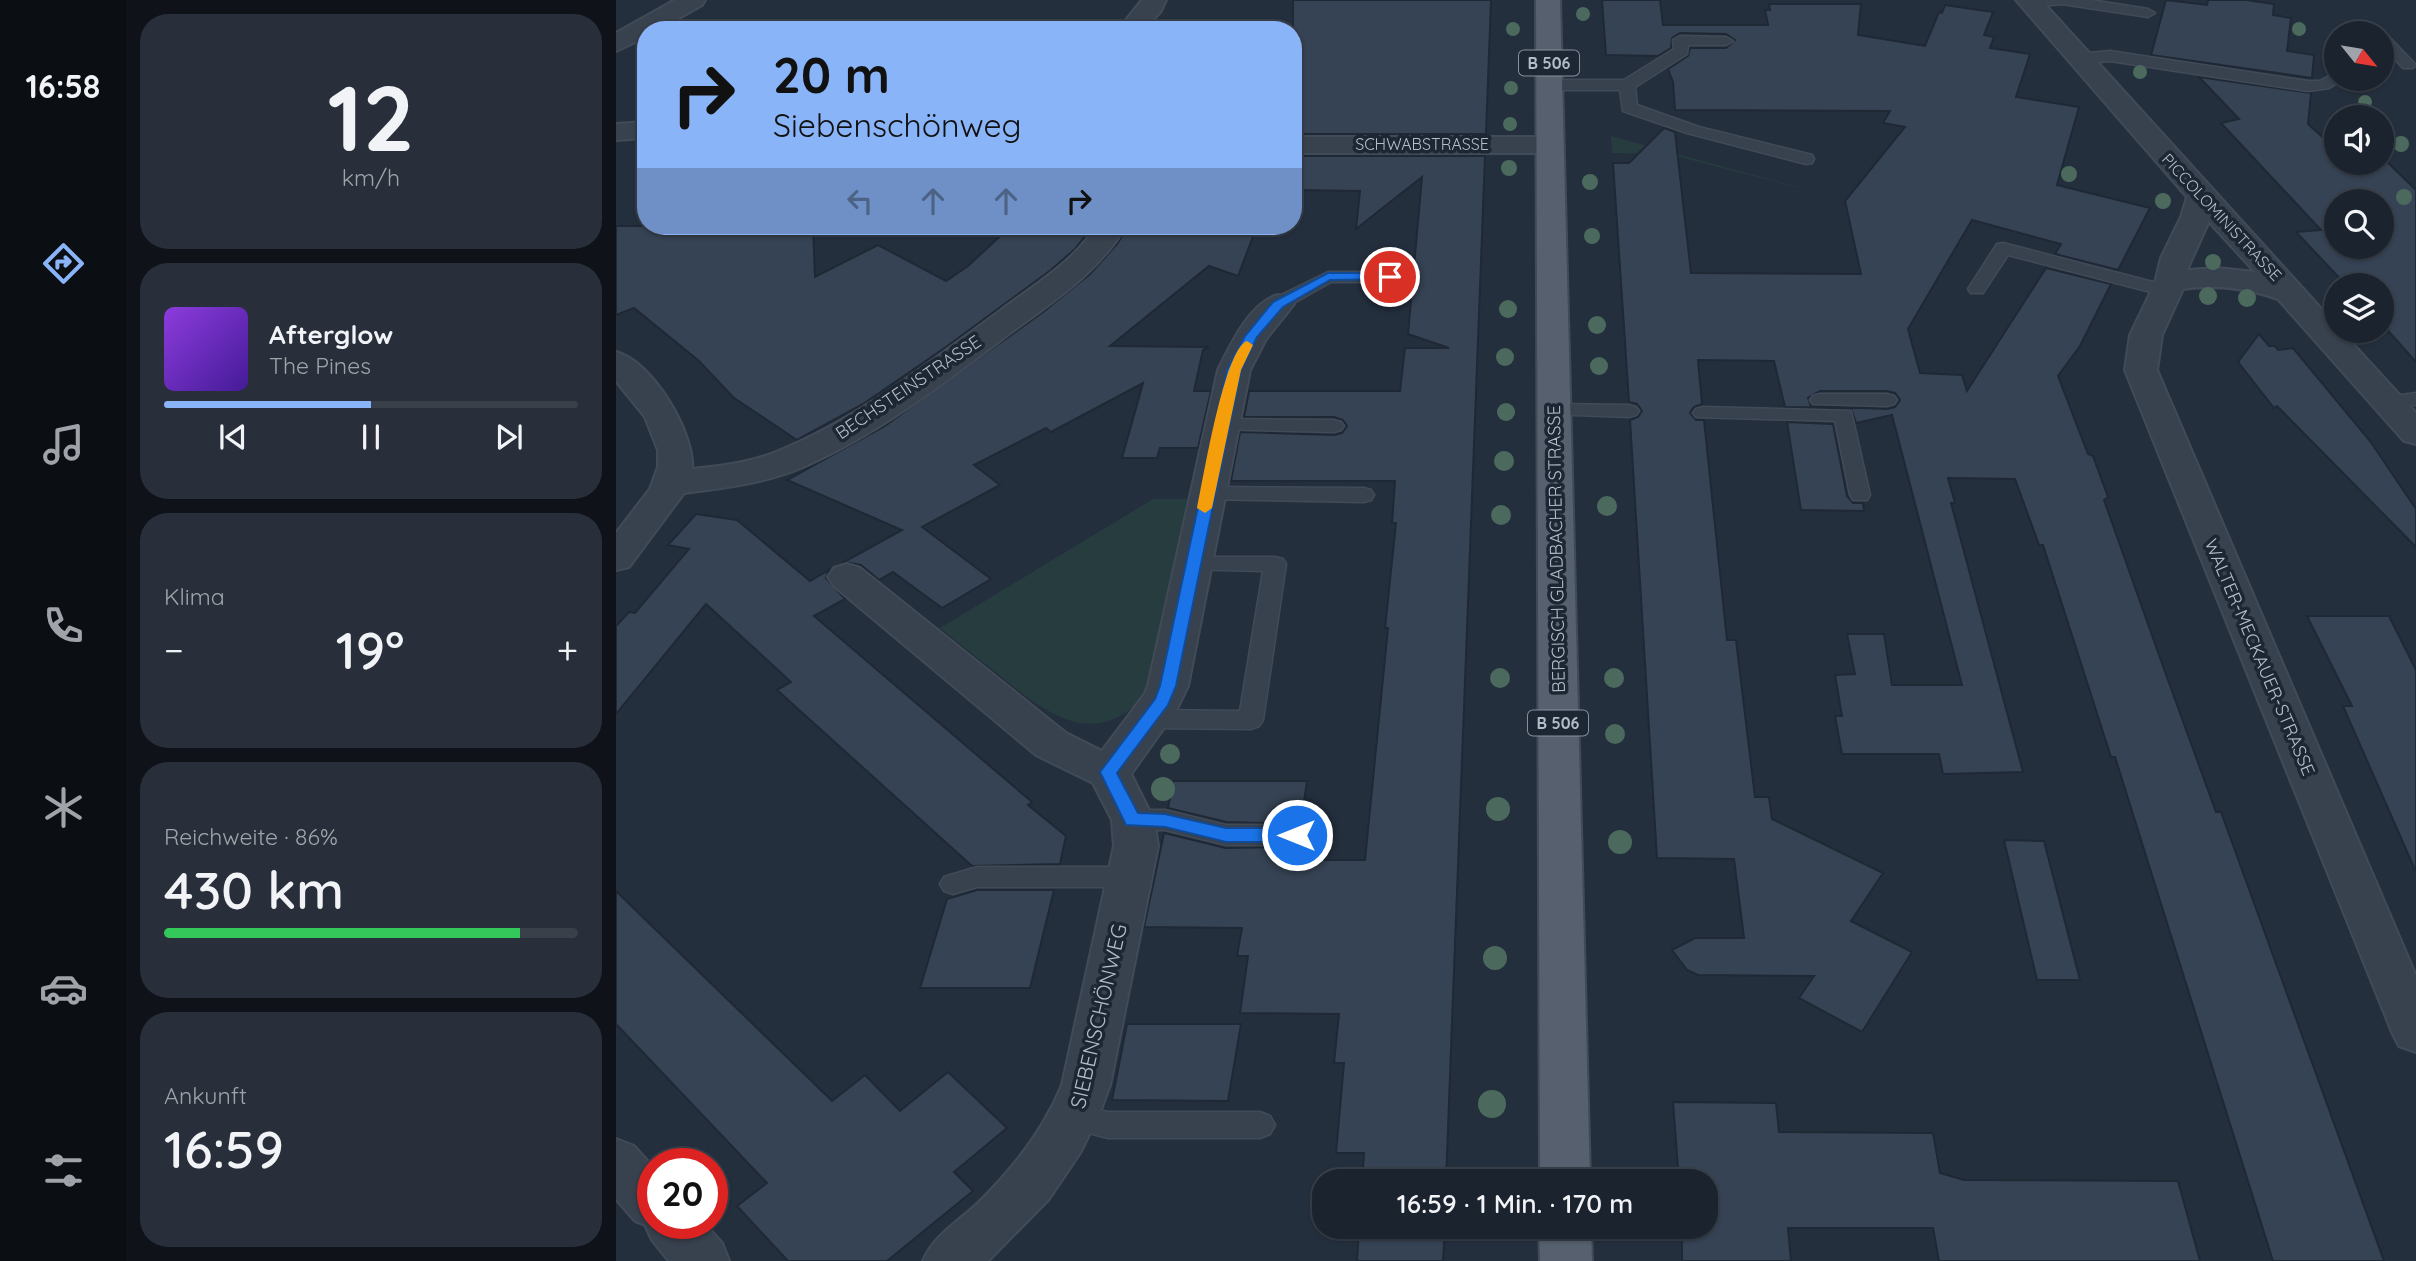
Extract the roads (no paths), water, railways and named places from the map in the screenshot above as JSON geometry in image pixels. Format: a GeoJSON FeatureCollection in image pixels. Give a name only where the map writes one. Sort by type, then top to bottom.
{"type":"FeatureCollection","features":[{"type":"Feature","properties":{"kind":"main road","name":"BERGISCH GLADBACHER STRASSE"},"geometry":{"type":"LineString","coordinates":[[1548,0],[1565,1169]]}},
{"type":"Feature","properties":{"kind":"main road"},"geometry":{"type":"LineString","coordinates":[[1565,1239],[1566,1261]]}},
{"type":"Feature","properties":{"kind":"street"},"geometry":{"type":"LineString","coordinates":[[655,21],[693,0]]}},
{"type":"Feature","properties":{"kind":"street"},"geometry":{"type":"LineString","coordinates":[[1139,21],[1154,0]]}},
{"type":"Feature","properties":{"kind":"street","name":"PICCOLOMINISTRASSE"},"geometry":{"type":"LineString","coordinates":[[2029,1],[2202,197],[2291,293],[2402,400],[2416,434]]}},
{"type":"Feature","properties":{"kind":"street"},"geometry":{"type":"LineString","coordinates":[[616,43],[637,31]]}},
{"type":"Feature","properties":{"kind":"street"},"geometry":{"type":"LineString","coordinates":[[616,132],[637,131]]}},
{"type":"Feature","properties":{"kind":"street","name":"SCHWABSTRASSE"},"geometry":{"type":"LineString","coordinates":[[1302,145],[1550,145]]}},
{"type":"Feature","properties":{"kind":"street","name":"WALTER-MECKAUER-STRASSE"},"geometry":{"type":"LineString","coordinates":[[2202,197],[2198,215],[2173,267],[2169,286],[2144,335],[2139,352],[2141,370],[2416,1032]]}},
{"type":"Feature","properties":{"kind":"street","name":"BECHSTEINSTRASSE"},"geometry":{"type":"LineString","coordinates":[[671,483],[751,473],[791,459],[841,434],[941,369],[1039,296],[1093,251],[1105,235]]}},
{"type":"Feature","properties":{"kind":"street"},"geometry":{"type":"LineString","coordinates":[[2169,286],[2217,275],[2239,277],[2291,293]]}},
{"type":"Feature","properties":{"kind":"street"},"geometry":{"type":"LineString","coordinates":[[847,578],[1051,744],[1108,772],[1162,701],[1168,686],[1234,370],[1251,336],[1278,304]]}},
{"type":"Feature","properties":{"kind":"street"},"geometry":{"type":"LineString","coordinates":[[616,362],[660,412],[676,452],[671,483],[616,558]]}},
{"type":"Feature","properties":{"kind":"street","name":"SIEBENSCHÖNWEG"},"geometry":{"type":"LineString","coordinates":[[949,1261],[1018,1199],[1052,1158],[1075,1118],[1086,1084],[1136,846],[1133,820],[1108,772]]}},
{"type":"Feature","properties":{"kind":"street"},"geometry":{"type":"LineString","coordinates":[[616,1162],[637,1186]]}},
{"type":"Feature","properties":{"kind":"street"},"geometry":{"type":"LineString","coordinates":[[684,1239],[703,1261]]}},
{"type":"Feature","properties":{"kind":"lane"},"geometry":{"type":"LineString","coordinates":[[2029,1],[2062,0],[2148,13]]}},
{"type":"Feature","properties":{"kind":"lane"},"geometry":{"type":"LineString","coordinates":[[1549,85],[1627,85],[1682,51],[1680,40],[1726,41]]}},
{"type":"Feature","properties":{"kind":"lane"},"geometry":{"type":"LineString","coordinates":[[2394,49],[2414,67]]}},
{"type":"Feature","properties":{"kind":"lane"},"geometry":{"type":"LineString","coordinates":[[2079,59],[2110,56],[2308,86],[2324,85]]}},
{"type":"Feature","properties":{"kind":"lane"},"geometry":{"type":"LineString","coordinates":[[1627,85],[1629,108],[1693,130],[1806,159]]}},
{"type":"Feature","properties":{"kind":"lane"},"geometry":{"type":"LineString","coordinates":[[1977,289],[2003,248],[2169,286]]}},
{"type":"Feature","properties":{"kind":"lane"},"geometry":{"type":"LineString","coordinates":[[1278,304],[1328,277],[1390,277]]}},
{"type":"Feature","properties":{"kind":"lane"},"geometry":{"type":"LineString","coordinates":[[1860,495],[1844,415],[1702,406],[1887,400]]}},
{"type":"Feature","properties":{"kind":"lane"},"geometry":{"type":"LineString","coordinates":[[1553,404],[1629,405]]}},
{"type":"Feature","properties":{"kind":"lane"},"geometry":{"type":"LineString","coordinates":[[1222,425],[1334,426]]}},
{"type":"Feature","properties":{"kind":"lane"},"geometry":{"type":"LineString","coordinates":[[1208,494],[1364,495]]}},
{"type":"Feature","properties":{"kind":"lane"},"geometry":{"type":"LineString","coordinates":[[1149,719],[1251,720],[1275,564],[1194,564]]}},
{"type":"Feature","properties":{"kind":"lane"},"geometry":{"type":"LineString","coordinates":[[1133,820],[1165,820],[1226,835],[1297,835]]}},
{"type":"Feature","properties":{"kind":"lane"},"geometry":{"type":"LineString","coordinates":[[953,884],[977,877],[1129,877]]}},
{"type":"Feature","properties":{"kind":"lane"},"geometry":{"type":"LineString","coordinates":[[1075,1118],[1108,1125],[1260,1125]]}}]}
